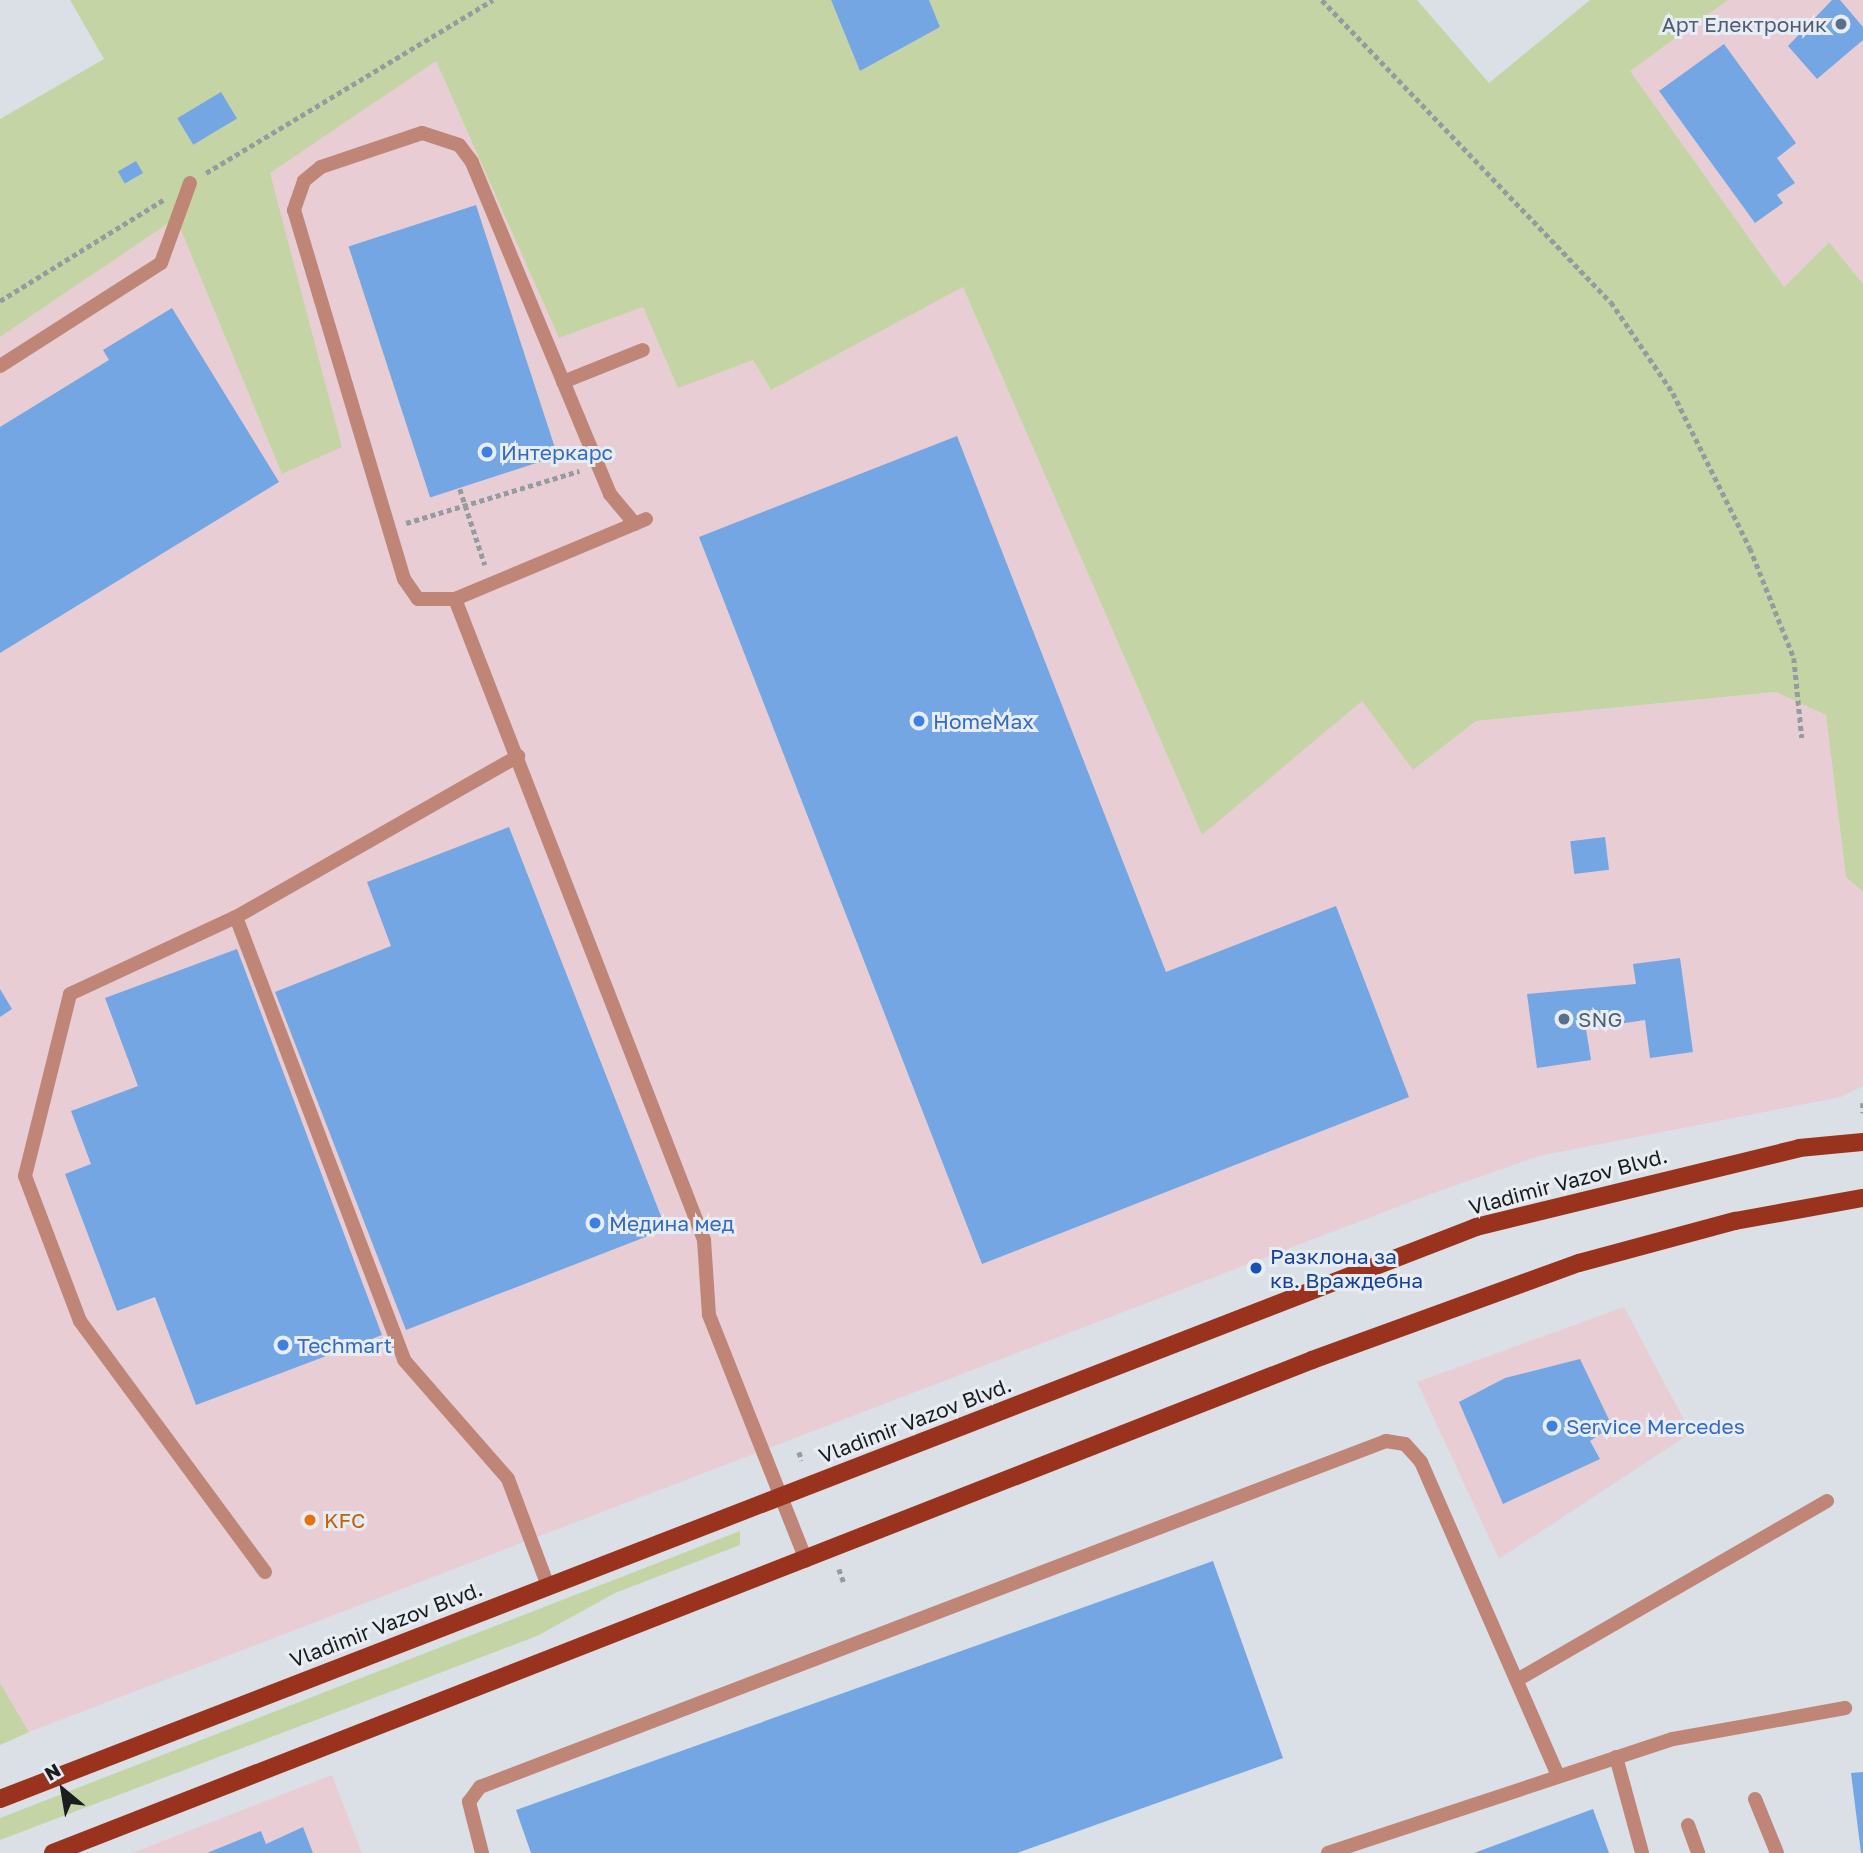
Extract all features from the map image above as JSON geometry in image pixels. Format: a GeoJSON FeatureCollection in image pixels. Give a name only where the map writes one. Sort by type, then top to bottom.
{"type":"FeatureCollection","features":[{"type":"Feature","properties":{"kind":"main road","name":"Vladimir Vazov Blvd."},"geometry":{"type":"LineString","coordinates":[[0,1798],[1476,1227],[1799,1148],[1863,1142]]}},
{"type":"Feature","properties":{"kind":"main road"},"geometry":{"type":"LineString","coordinates":[[53,1853],[1312,1360],[1579,1263],[1724,1224],[1863,1198]]}},
{"type":"Feature","properties":{"kind":"lane"},"geometry":{"type":"LineString","coordinates":[[422,133],[459,145],[472,162],[563,382],[610,494],[640,522],[455,599],[418,599],[404,579],[295,210],[304,181],[321,167],[422,133]]}},
{"type":"Feature","properties":{"kind":"lane"},"geometry":{"type":"LineString","coordinates":[[0,366],[161,263],[190,183]]}},
{"type":"Feature","properties":{"kind":"lane"},"geometry":{"type":"LineString","coordinates":[[563,382],[643,350]]}},
{"type":"Feature","properties":{"kind":"lane"},"geometry":{"type":"LineString","coordinates":[[455,599],[704,1240],[709,1315],[806,1560]]}},
{"type":"Feature","properties":{"kind":"lane"},"geometry":{"type":"LineString","coordinates":[[265,1572],[80,1321],[25,1176],[70,994],[236,918],[518,757]]}},
{"type":"Feature","properties":{"kind":"lane"},"geometry":{"type":"LineString","coordinates":[[236,918],[404,1360],[508,1479],[548,1586]]}},
{"type":"Feature","properties":{"kind":"lane"},"geometry":{"type":"LineString","coordinates":[[482,1853],[469,1802],[480,1787],[1386,1441],[1405,1444],[1421,1462],[1558,1775]]}},
{"type":"Feature","properties":{"kind":"lane"},"geometry":{"type":"LineString","coordinates":[[1517,1681],[1827,1501]]}},
{"type":"Feature","properties":{"kind":"lane"},"geometry":{"type":"LineString","coordinates":[[1328,1853],[1558,1775],[1674,1739],[1845,1708]]}},
{"type":"Feature","properties":{"kind":"lane"},"geometry":{"type":"LineString","coordinates":[[1616,1757],[1642,1853]]}},
{"type":"Feature","properties":{"kind":"lane"},"geometry":{"type":"LineString","coordinates":[[1755,1798],[1777,1853]]}},
{"type":"Feature","properties":{"kind":"lane"},"geometry":{"type":"LineString","coordinates":[[1688,1825],[1698,1853]]}},
{"type":"Feature","properties":{"kind":"path"},"geometry":{"type":"LineString","coordinates":[[0,301],[493,0]]}},
{"type":"Feature","properties":{"kind":"path"},"geometry":{"type":"LineString","coordinates":[[1322,0],[1611,302],[1673,393],[1750,548],[1794,658],[1802,738]]}},
{"type":"Feature","properties":{"kind":"path"},"geometry":{"type":"LineString","coordinates":[[388,528],[598,465]]}},
{"type":"Feature","properties":{"kind":"path"},"geometry":{"type":"LineString","coordinates":[[460,489],[477,548]]}},
{"type":"Feature","properties":{"kind":"path"},"geometry":{"type":"LineString","coordinates":[[1863,1103],[1863,1113]]}},
{"type":"Feature","properties":{"kind":"path"},"geometry":{"type":"LineString","coordinates":[[799,1452],[802,1460]]}},
{"type":"Feature","properties":{"kind":"path"},"geometry":{"type":"LineString","coordinates":[[839,1569],[844,1583]]}},
{"type":"Feature","properties":{"kind":"shaded area"},"geometry":{"type":"Polygon","coordinates":[[[1728,0],[1863,0],[1863,284],[1829,242],[1784,287],[1629,71],[1728,0]]]}},
{"type":"Feature","properties":{"kind":"shaded area"},"geometry":{"type":"Polygon","coordinates":[[[436,61],[559,338],[643,307],[678,387],[753,360],[771,390],[963,287],[1202,835],[1362,700],[1413,770],[1476,721],[1776,692],[1826,715],[1846,877],[1863,892],[1863,1086],[1841,1097],[1539,1156],[1431,1194],[29,1732],[0,1683],[0,337],[176,218],[282,474],[342,447],[269,173],[436,61]]]}},
{"type":"Feature","properties":{"kind":"shaded area"},"geometry":{"type":"Polygon","coordinates":[[[1624,1307],[1691,1433],[1499,1559],[1417,1382],[1624,1307]]]}},
{"type":"Feature","properties":{"kind":"shaded area"},"geometry":{"type":"Polygon","coordinates":[[[332,1775],[362,1853],[132,1853],[332,1775]]]}},
{"type":"Feature","properties":{"kind":"green space"},"geometry":{"type":"Polygon","coordinates":[[[70,0],[831,0],[860,71],[940,27],[929,0],[1417,0],[1489,83],[1590,0],[1728,0],[1630,71],[1784,287],[1829,242],[1863,284],[1863,892],[1846,877],[1826,715],[1776,692],[1476,721],[1413,770],[1362,701],[1202,835],[963,287],[771,390],[753,360],[678,388],[643,307],[559,338],[436,61],[270,173],[342,447],[282,474],[176,218],[0,337],[0,119],[104,59],[70,0]]]}},
{"type":"Feature","properties":{"kind":"green space"},"geometry":{"type":"Polygon","coordinates":[[[740,1531],[740,1545],[615,1593],[537,1636],[0,1840],[0,1818],[740,1531]]]}},
{"type":"Feature","properties":{"kind":"green space"},"geometry":{"type":"Polygon","coordinates":[[[0,1683],[29,1732],[0,1745],[0,1683]]]}},
{"type":"Feature","properties":{"kind":"building"},"geometry":{"type":"Polygon","coordinates":[[[831,0],[929,0],[940,27],[860,71],[831,0]]]}},
{"type":"Feature","properties":{"kind":"building"},"geometry":{"type":"Polygon","coordinates":[[[1832,0],[1840,0],[1863,27],[1863,40],[1817,79],[1788,46],[1832,0]]]}},
{"type":"Feature","properties":{"kind":"building"},"geometry":{"type":"Polygon","coordinates":[[[1724,44],[1796,143],[1777,158],[1795,183],[1777,195],[1783,203],[1755,223],[1659,91],[1724,44]]]}},
{"type":"Feature","properties":{"kind":"building"},"geometry":{"type":"Polygon","coordinates":[[[221,92],[237,119],[193,145],[177,118],[221,92]]]}},
{"type":"Feature","properties":{"kind":"building"},"geometry":{"type":"Polygon","coordinates":[[[136,161],[143,173],[125,184],[118,172],[136,161]]]}},
{"type":"Feature","properties":{"kind":"building"},"geometry":{"type":"Polygon","coordinates":[[[476,205],[558,456],[430,497],[349,246],[476,205]]]}},
{"type":"Feature","properties":{"kind":"building"},"geometry":{"type":"Polygon","coordinates":[[[172,308],[279,482],[0,653],[0,427],[109,360],[103,350],[172,308]]]}},
{"type":"Feature","properties":{"kind":"building","name":"HomeMax"},"geometry":{"type":"Polygon","coordinates":[[[957,436],[1166,972],[1336,906],[1409,1097],[982,1264],[699,537],[957,436]]]}},
{"type":"Feature","properties":{"kind":"building"},"geometry":{"type":"Polygon","coordinates":[[[509,827],[666,1229],[406,1330],[275,992],[391,946],[367,882],[509,827]]]}},
{"type":"Feature","properties":{"kind":"building"},"geometry":{"type":"Polygon","coordinates":[[[1605,837],[1609,870],[1574,874],[1570,841],[1605,837]]]}},
{"type":"Feature","properties":{"kind":"building"},"geometry":{"type":"Polygon","coordinates":[[[237,949],[382,1335],[196,1405],[155,1297],[117,1311],[65,1174],[91,1164],[71,1111],[138,1086],[105,998],[237,949]]]}},
{"type":"Feature","properties":{"kind":"building"},"geometry":{"type":"Polygon","coordinates":[[[1680,958],[1693,1052],[1650,1058],[1645,1020],[1586,1029],[1591,1060],[1537,1068],[1527,994],[1636,984],[1633,964],[1680,958]]]}},
{"type":"Feature","properties":{"kind":"building"},"geometry":{"type":"Polygon","coordinates":[[[0,989],[12,1009],[0,1017],[0,989]]]}},
{"type":"Feature","properties":{"kind":"building"},"geometry":{"type":"Polygon","coordinates":[[[1580,1359],[1612,1426],[1590,1441],[1600,1459],[1503,1504],[1459,1402],[1505,1378],[1580,1359]]]}},
{"type":"Feature","properties":{"kind":"building"},"geometry":{"type":"Polygon","coordinates":[[[1213,1561],[1283,1758],[1017,1853],[531,1853],[516,1810],[1213,1561]]]}},
{"type":"Feature","properties":{"kind":"building"},"geometry":{"type":"Polygon","coordinates":[[[1863,1772],[1863,1853],[1861,1853],[1851,1773],[1863,1772]]]}},
{"type":"Feature","properties":{"kind":"building"},"geometry":{"type":"Polygon","coordinates":[[[1593,1809],[1609,1853],[1474,1853],[1593,1809]]]}},
{"type":"Feature","properties":{"kind":"building"},"geometry":{"type":"Polygon","coordinates":[[[303,1827],[313,1853],[207,1853],[261,1831],[266,1844],[303,1827]]]}},
{"type":"Feature","properties":{"kind":"place","name":"Арт Електроник"},"geometry":{"type":"Point","coordinates":[1841,24]}},
{"type":"Feature","properties":{"kind":"place","name":"Интеркарс"},"geometry":{"type":"Point","coordinates":[487,452]}},
{"type":"Feature","properties":{"kind":"place","name":"HomeMax"},"geometry":{"type":"Point","coordinates":[919,721]}},
{"type":"Feature","properties":{"kind":"place","name":"SNG"},"geometry":{"type":"Point","coordinates":[1564,1019]}},
{"type":"Feature","properties":{"kind":"place","name":"Медина мед"},"geometry":{"type":"Point","coordinates":[595,1223]}},
{"type":"Feature","properties":{"kind":"place","name":"Разклона за кв. Враждебна"},"geometry":{"type":"Point","coordinates":[1256,1268]}},
{"type":"Feature","properties":{"kind":"place","name":"Techmart"},"geometry":{"type":"Point","coordinates":[283,1345]}},
{"type":"Feature","properties":{"kind":"place","name":"Service Mercedes"},"geometry":{"type":"Point","coordinates":[1552,1426]}},
{"type":"Feature","properties":{"kind":"place","name":"KFC"},"geometry":{"type":"Point","coordinates":[310,1520]}}]}
